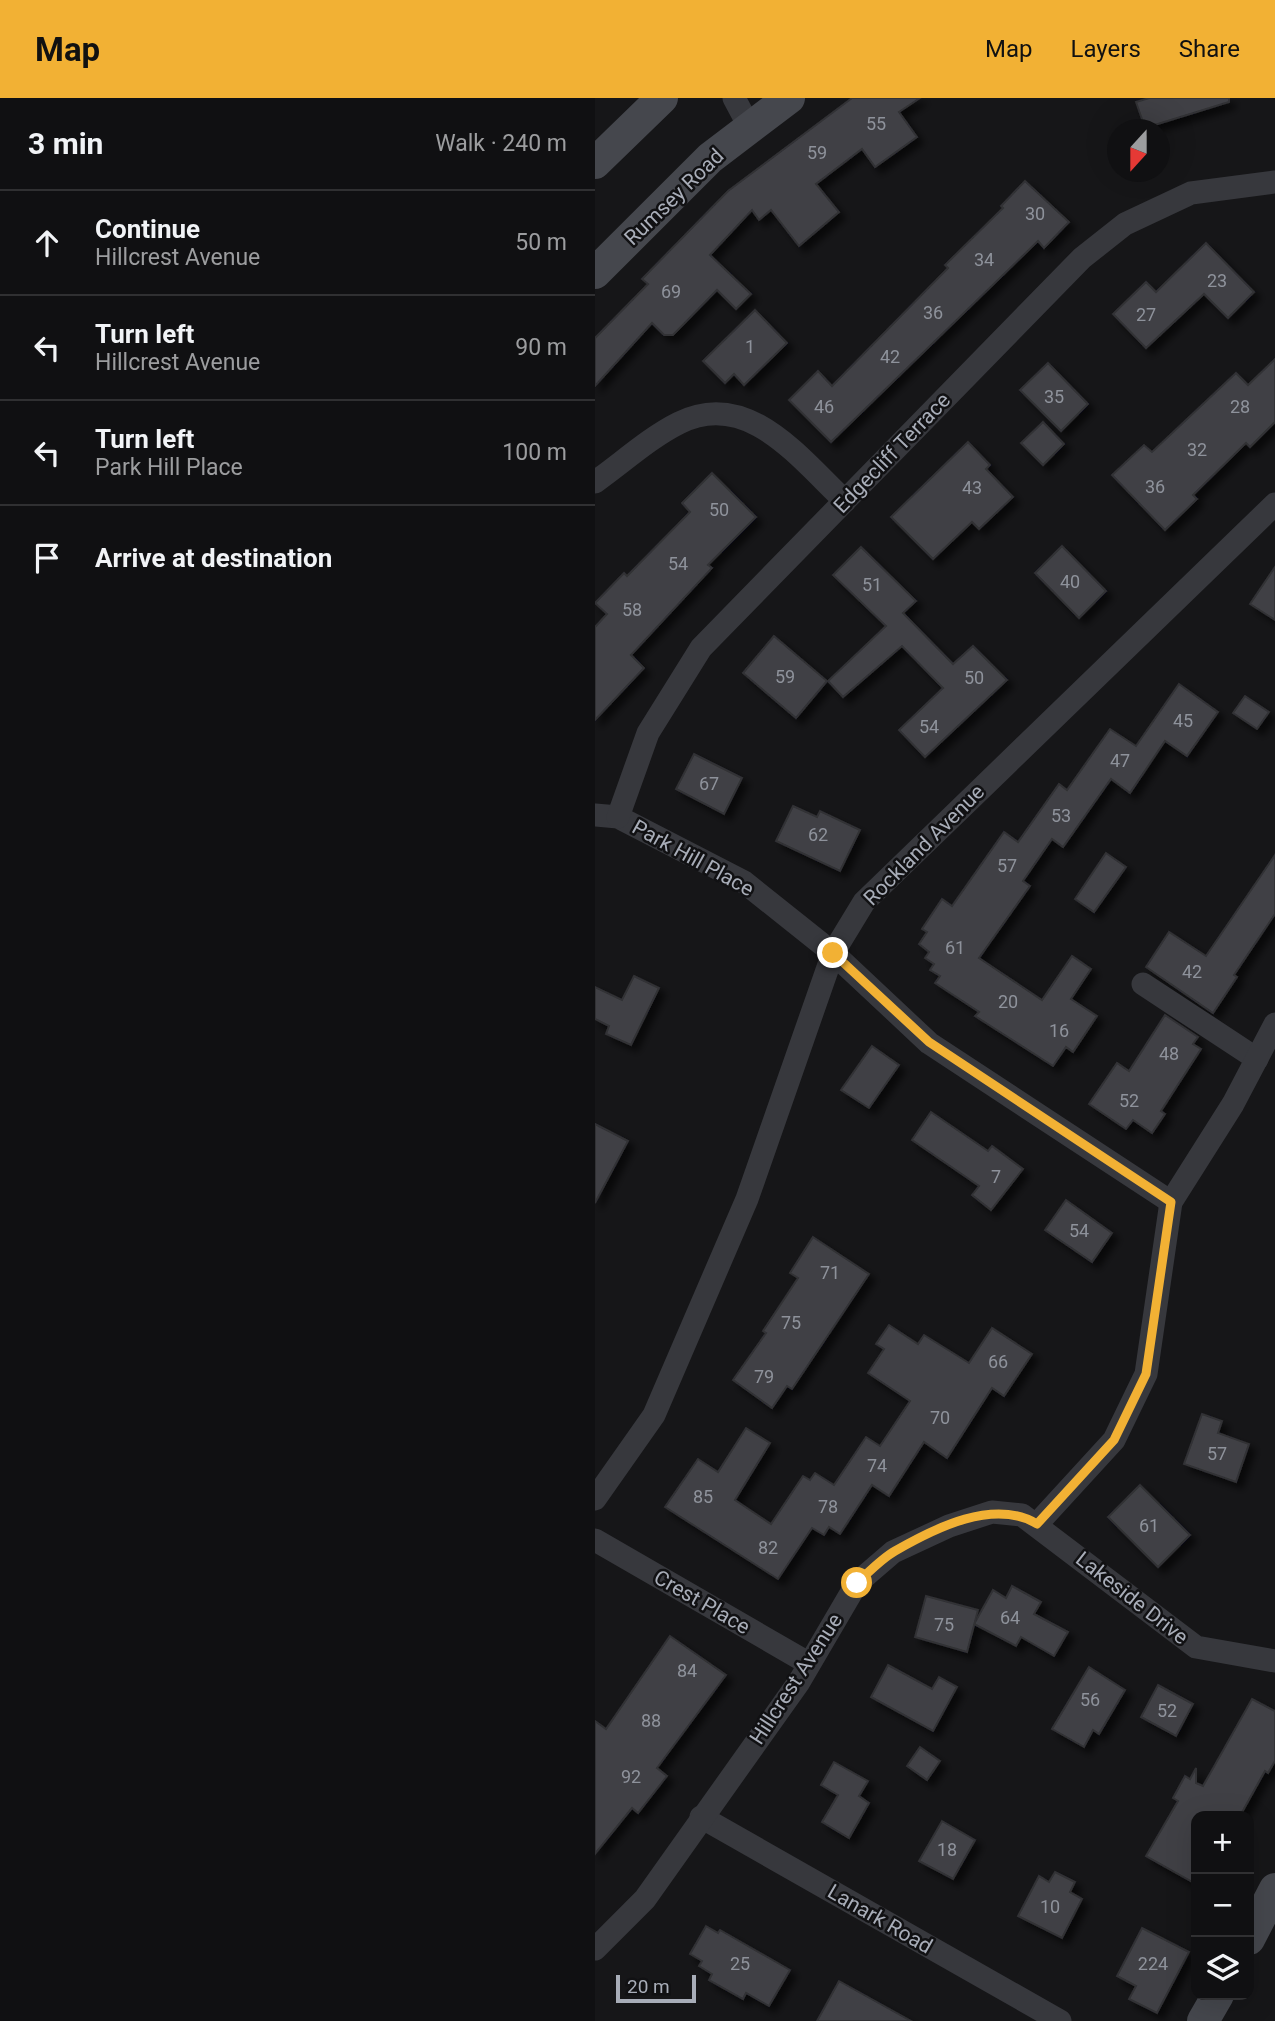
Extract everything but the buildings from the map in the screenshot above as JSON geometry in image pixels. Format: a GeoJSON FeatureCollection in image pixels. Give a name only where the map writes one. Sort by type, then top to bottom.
{"type":"FeatureCollection","features":[{"type":"Feature","properties":{"kind":"street"},"geometry":{"type":"LineString","coordinates":[[595,163],[661,98]]}},
{"type":"Feature","properties":{"kind":"street"},"geometry":{"type":"LineString","coordinates":[[734,98],[750,128]]}},
{"type":"Feature","properties":{"kind":"street","name":"Rumsey Road"},"geometry":{"type":"LineString","coordinates":[[595,273],[710,158],[789,98]]}},
{"type":"Feature","properties":{"kind":"street","name":"Edgecliff Terrace"},"geometry":{"type":"LineString","coordinates":[[606,816],[648,733],[701,648],[1082,258],[1125,224],[1191,193],[1275,182]]}},
{"type":"Feature","properties":{"kind":"street"},"geometry":{"type":"LineString","coordinates":[[595,482],[680,422],[721,412],[765,427],[845,501]]}},
{"type":"Feature","properties":{"kind":"street","name":"Rockland Avenue"},"geometry":{"type":"LineString","coordinates":[[595,1499],[654,1415],[747,1199],[833,953],[864,902],[1275,504]]}},
{"type":"Feature","properties":{"kind":"street","name":"Park Hill Place"},"geometry":{"type":"LineString","coordinates":[[606,816],[744,882],[833,953],[929,1042],[1171,1202]]}},
{"type":"Feature","properties":{"kind":"street"},"geometry":{"type":"LineString","coordinates":[[1143,984],[1257,1059]]}},
{"type":"Feature","properties":{"kind":"street"},"geometry":{"type":"LineString","coordinates":[[1037,1524],[1114,1440],[1146,1374],[1171,1202],[1233,1104],[1275,1024]]}},
{"type":"Feature","properties":{"kind":"street","name":"Hillcrest Avenue"},"geometry":{"type":"LineString","coordinates":[[595,1949],[645,1899],[799,1682],[857,1583],[893,1552],[949,1526],[992,1513],[1022,1515],[1037,1524]]}},
{"type":"Feature","properties":{"kind":"street","name":"Lakeside Drive"},"geometry":{"type":"LineString","coordinates":[[1037,1524],[1196,1647],[1275,1661]]}},
{"type":"Feature","properties":{"kind":"street","name":"Crest Place"},"geometry":{"type":"LineString","coordinates":[[595,1540],[808,1663]]}},
{"type":"Feature","properties":{"kind":"street","name":"Lanark Road"},"geometry":{"type":"LineString","coordinates":[[701,1817],[1060,2021]]}},
{"type":"Feature","properties":{"kind":"street"},"geometry":{"type":"LineString","coordinates":[[1250,1937],[1275,1889]]}},
{"type":"Feature","properties":{"kind":"street"},"geometry":{"type":"LineString","coordinates":[[1203,2021],[1215,2000]]}},
{"type":"Feature","properties":{"kind":"route"},"geometry":{"type":"LineString","coordinates":[[833,953],[929,1042],[1171,1202],[1146,1374],[1114,1440],[1037,1524],[1022,1515],[992,1513],[949,1526],[893,1552],[857,1583]]}}]}
